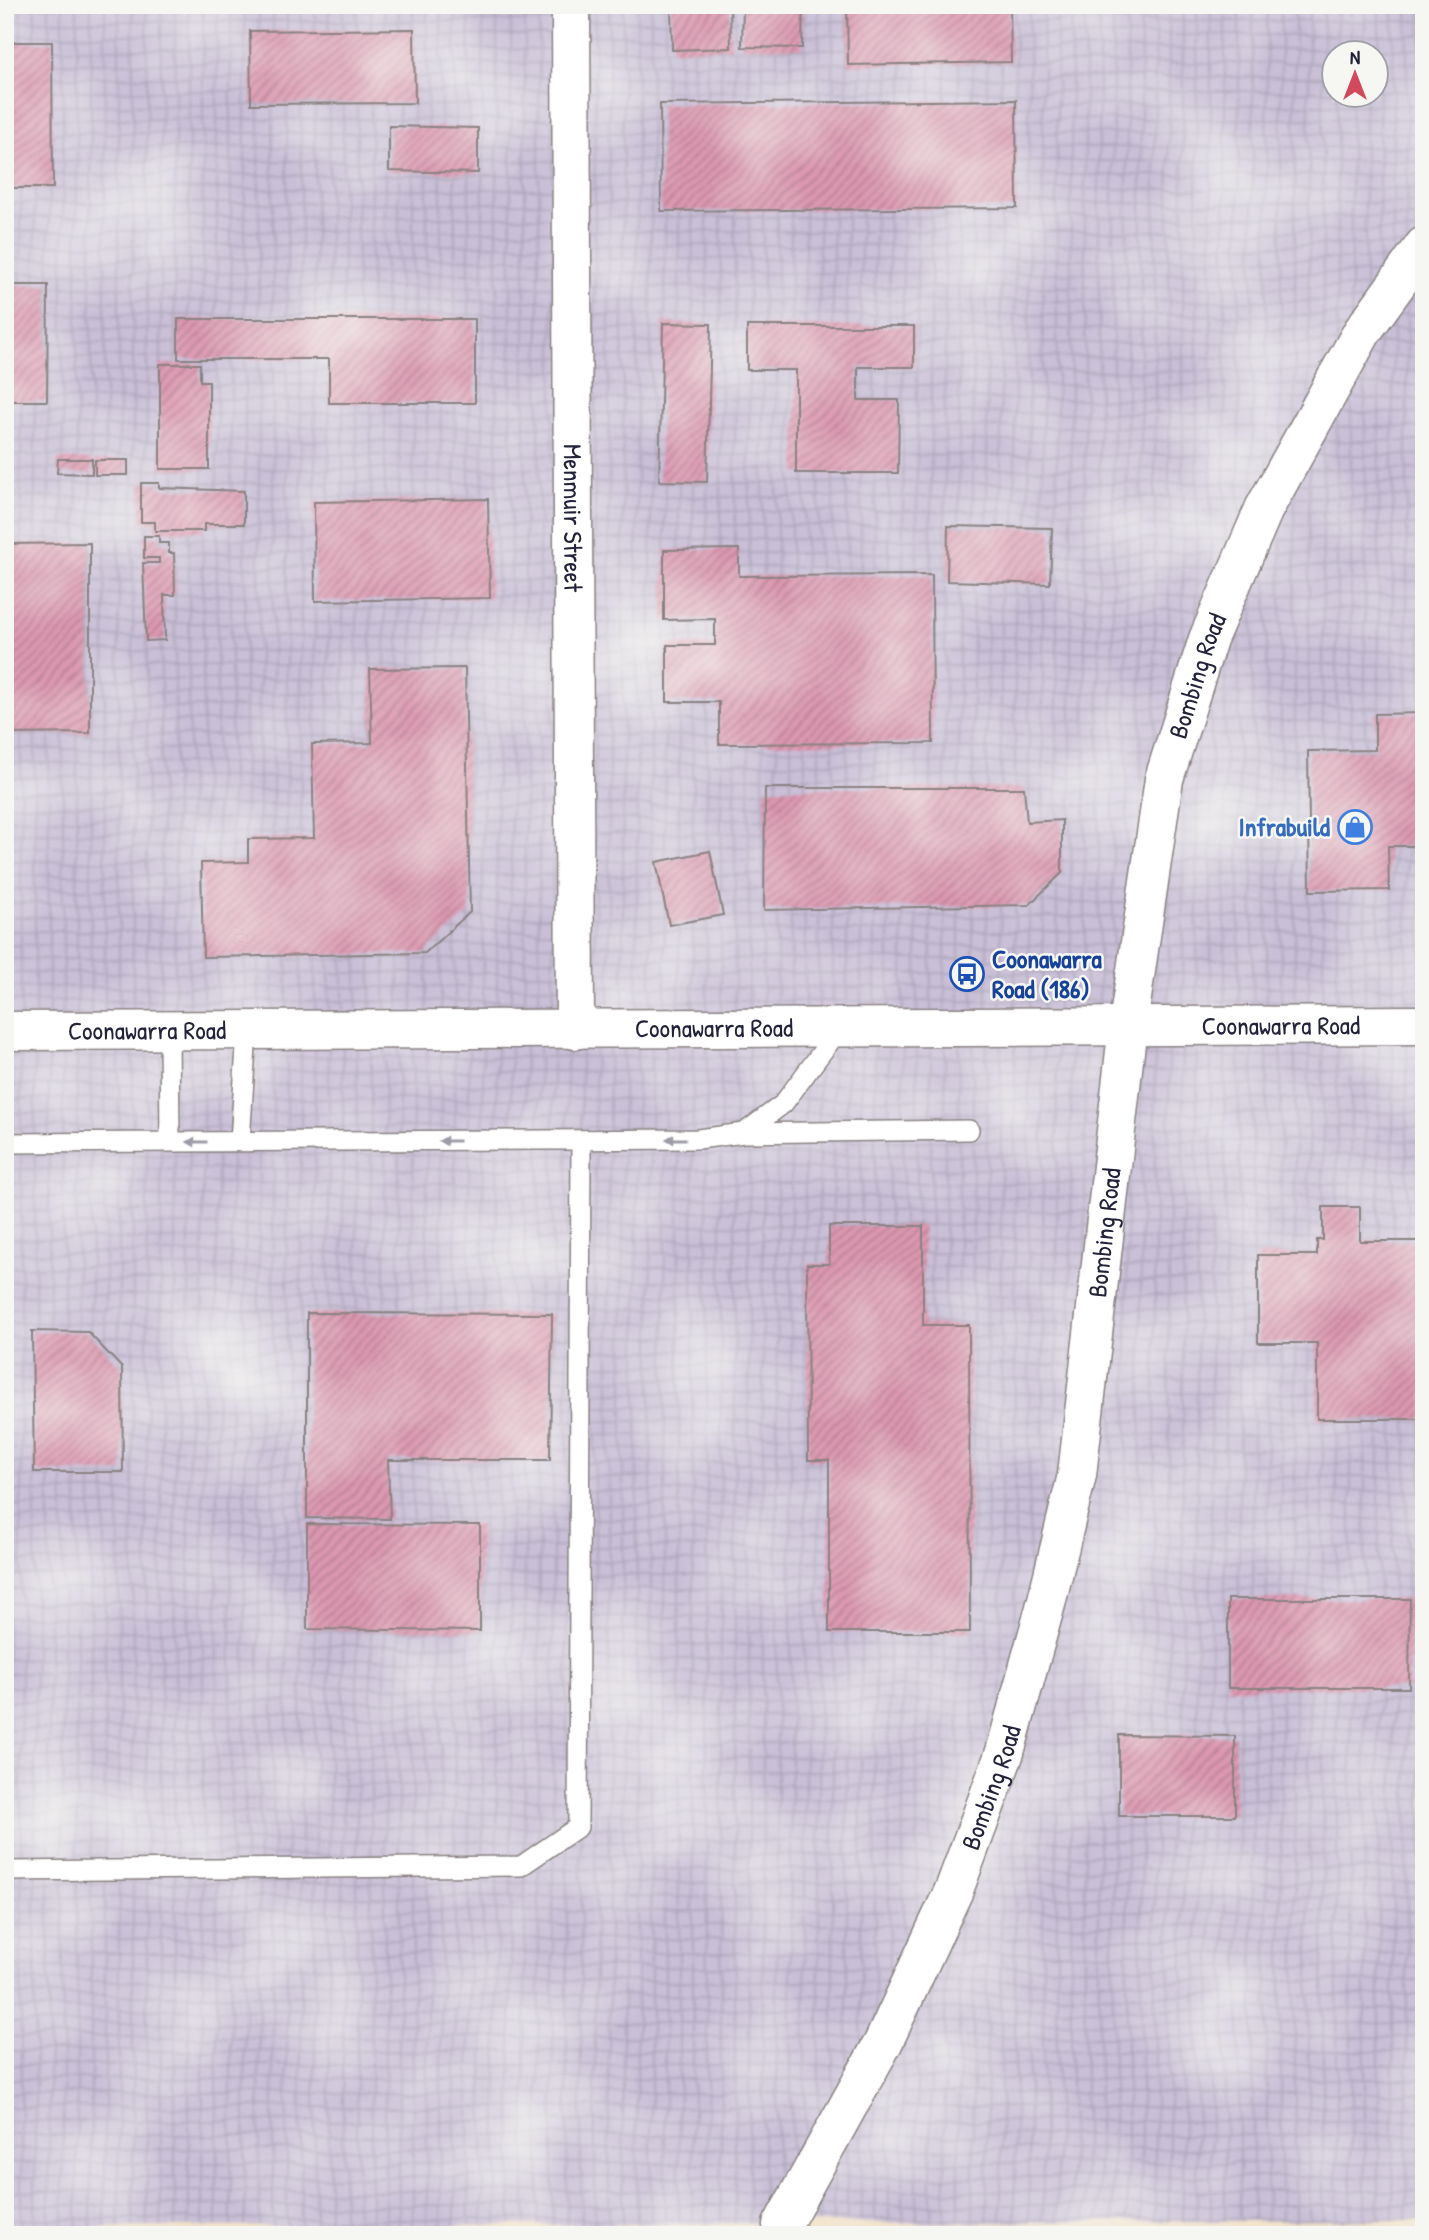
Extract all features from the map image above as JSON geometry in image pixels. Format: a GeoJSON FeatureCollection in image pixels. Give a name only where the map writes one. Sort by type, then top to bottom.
{"type":"FeatureCollection","features":[{"type":"Feature","properties":{"kind":"street","name":"Menmuir Street"},"geometry":{"type":"LineString","coordinates":[[570,5],[575,1030]]}},
{"type":"Feature","properties":{"kind":"street","name":"Bombing Road"},"geometry":{"type":"LineString","coordinates":[[782,2225],[883,2043],[954,1890],[1005,1752],[1046,1604],[1077,1475],[1128,1025],[1164,779],[1208,639],[1277,486],[1362,332],[1424,246]]}},
{"type":"Feature","properties":{"kind":"street","name":"Coonawarra Road"},"geometry":{"type":"LineString","coordinates":[[5,1031],[1424,1025]]}},
{"type":"Feature","properties":{"kind":"lane"},"geometry":{"type":"LineString","coordinates":[[744,1133],[783,1104],[840,1028]]}},
{"type":"Feature","properties":{"kind":"lane"},"geometry":{"type":"LineString","coordinates":[[169,1031],[170,1142]]}},
{"type":"Feature","properties":{"kind":"lane"},"geometry":{"type":"LineString","coordinates":[[240,1142],[247,1031]]}},
{"type":"Feature","properties":{"kind":"lane"},"geometry":{"type":"LineString","coordinates":[[5,1143],[698,1139],[744,1133],[969,1130]]}},
{"type":"Feature","properties":{"kind":"lane"},"geometry":{"type":"LineString","coordinates":[[5,1871],[521,1866],[578,1827],[581,1140]]}},
{"type":"Feature","properties":{"kind":"shaded area"},"geometry":{"type":"Polygon","coordinates":[[[5,5],[1424,5],[1424,2220],[5,2228],[5,5]]]}},
{"type":"Feature","properties":{"kind":"building"},"geometry":{"type":"Polygon","coordinates":[[[671,5],[730,5],[731,48],[672,50],[671,5]]]}},
{"type":"Feature","properties":{"kind":"building"},"geometry":{"type":"Polygon","coordinates":[[[743,5],[803,5],[802,48],[742,47],[743,5]]]}},
{"type":"Feature","properties":{"kind":"building"},"geometry":{"type":"Polygon","coordinates":[[[847,5],[1010,5],[1011,62],[848,65],[847,5]]]}},
{"type":"Feature","properties":{"kind":"building"},"geometry":{"type":"Polygon","coordinates":[[[414,29],[415,103],[251,104],[250,31],[414,29]]]}},
{"type":"Feature","properties":{"kind":"building"},"geometry":{"type":"Polygon","coordinates":[[[5,42],[52,42],[53,188],[5,188],[5,42]]]}},
{"type":"Feature","properties":{"kind":"building"},"geometry":{"type":"Polygon","coordinates":[[[1016,100],[1017,208],[661,211],[660,104],[1016,100]]]}},
{"type":"Feature","properties":{"kind":"building"},"geometry":{"type":"Polygon","coordinates":[[[389,126],[478,128],[478,173],[389,171],[389,126]]]}},
{"type":"Feature","properties":{"kind":"building"},"geometry":{"type":"Polygon","coordinates":[[[5,285],[48,285],[47,401],[5,401],[5,285]]]}},
{"type":"Feature","properties":{"kind":"building"},"geometry":{"type":"Polygon","coordinates":[[[178,319],[475,319],[475,403],[329,403],[329,359],[178,359],[178,319]]]}},
{"type":"Feature","properties":{"kind":"building"},"geometry":{"type":"Polygon","coordinates":[[[663,323],[711,324],[707,482],[659,481],[663,323]]]}},
{"type":"Feature","properties":{"kind":"building"},"geometry":{"type":"Polygon","coordinates":[[[747,326],[914,326],[914,367],[858,367],[858,400],[899,400],[898,473],[796,473],[796,370],[747,370],[747,326]]]}},
{"type":"Feature","properties":{"kind":"building"},"geometry":{"type":"Polygon","coordinates":[[[160,364],[200,364],[200,381],[209,381],[209,469],[160,469],[160,364]]]}},
{"type":"Feature","properties":{"kind":"building"},"geometry":{"type":"Polygon","coordinates":[[[58,459],[92,459],[92,474],[57,473],[58,459]]]}},
{"type":"Feature","properties":{"kind":"building"},"geometry":{"type":"Polygon","coordinates":[[[95,460],[128,460],[128,475],[95,475],[95,460]]]}},
{"type":"Feature","properties":{"kind":"building"},"geometry":{"type":"Polygon","coordinates":[[[141,483],[159,483],[159,488],[244,491],[244,524],[204,524],[204,531],[155,531],[155,522],[141,522],[141,483]]]}},
{"type":"Feature","properties":{"kind":"building"},"geometry":{"type":"Polygon","coordinates":[[[488,499],[490,598],[315,601],[314,502],[488,499]]]}},
{"type":"Feature","properties":{"kind":"building"},"geometry":{"type":"Polygon","coordinates":[[[948,526],[1052,528],[1050,584],[947,581],[948,526]]]}},
{"type":"Feature","properties":{"kind":"building"},"geometry":{"type":"Polygon","coordinates":[[[144,536],[159,536],[159,543],[169,543],[169,553],[174,553],[175,595],[164,595],[165,640],[146,641],[143,563],[159,563],[159,558],[144,558],[144,536]]]}},
{"type":"Feature","properties":{"kind":"building"},"geometry":{"type":"Polygon","coordinates":[[[90,543],[90,733],[5,734],[5,544],[90,543]]]}},
{"type":"Feature","properties":{"kind":"building"},"geometry":{"type":"Polygon","coordinates":[[[739,549],[739,576],[932,575],[933,743],[719,744],[719,702],[667,702],[667,645],[715,645],[715,619],[664,620],[664,550],[739,549]]]}},
{"type":"Feature","properties":{"kind":"building"},"geometry":{"type":"Polygon","coordinates":[[[465,668],[470,912],[425,953],[203,957],[201,863],[248,862],[248,839],[314,838],[312,744],[372,743],[370,669],[465,668]]]}},
{"type":"Feature","properties":{"kind":"building"},"geometry":{"type":"Polygon","coordinates":[[[1424,713],[1424,846],[1388,846],[1389,890],[1310,891],[1308,751],[1375,750],[1375,714],[1424,713]]]}},
{"type":"Feature","properties":{"kind":"building"},"geometry":{"type":"Polygon","coordinates":[[[765,788],[1024,788],[1027,822],[1062,820],[1062,873],[1029,905],[764,910],[765,788]]]}},
{"type":"Feature","properties":{"kind":"building"},"geometry":{"type":"Polygon","coordinates":[[[710,851],[723,915],[669,925],[656,862],[710,851]]]}},
{"type":"Feature","properties":{"kind":"building"},"geometry":{"type":"Polygon","coordinates":[[[1323,1207],[1360,1207],[1360,1241],[1424,1241],[1424,1419],[1317,1419],[1317,1343],[1258,1343],[1258,1255],[1317,1255],[1317,1240],[1323,1240],[1323,1207]]]}},
{"type":"Feature","properties":{"kind":"building"},"geometry":{"type":"Polygon","coordinates":[[[829,1226],[923,1226],[923,1325],[969,1325],[970,1632],[829,1632],[829,1460],[808,1460],[807,1264],[829,1264],[829,1226]]]}},
{"type":"Feature","properties":{"kind":"building"},"geometry":{"type":"Polygon","coordinates":[[[307,1313],[552,1314],[550,1460],[388,1460],[390,1519],[307,1518],[307,1313]]]}},
{"type":"Feature","properties":{"kind":"building"},"geometry":{"type":"Polygon","coordinates":[[[32,1331],[88,1332],[122,1368],[123,1472],[34,1472],[32,1331]]]}},
{"type":"Feature","properties":{"kind":"building"},"geometry":{"type":"Polygon","coordinates":[[[307,1524],[480,1525],[480,1631],[307,1629],[307,1524]]]}},
{"type":"Feature","properties":{"kind":"building"},"geometry":{"type":"Polygon","coordinates":[[[1228,1599],[1410,1599],[1409,1688],[1228,1688],[1228,1599]]]}},
{"type":"Feature","properties":{"kind":"building"},"geometry":{"type":"Polygon","coordinates":[[[1119,1735],[1235,1736],[1235,1816],[1119,1816],[1119,1735]]]}},
{"type":"Feature","properties":{"kind":"place","name":"Infrabuild"},"geometry":{"type":"Point","coordinates":[1355,827]}},
{"type":"Feature","properties":{"kind":"place","name":"Coonawarra Road (186)"},"geometry":{"type":"Point","coordinates":[967,974]}}]}
